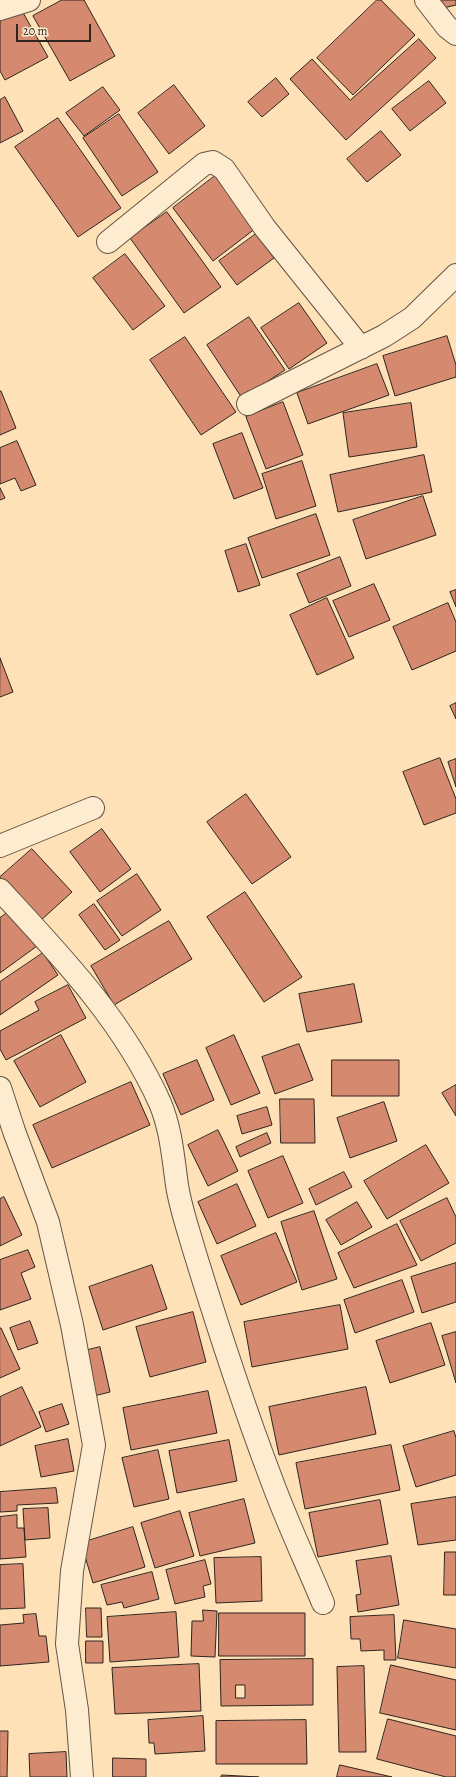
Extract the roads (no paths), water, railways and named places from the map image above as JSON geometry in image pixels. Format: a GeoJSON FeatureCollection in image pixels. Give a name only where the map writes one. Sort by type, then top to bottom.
{"type":"FeatureCollection","features":[{"type":"Feature","properties":{"kind":"street"},"geometry":{"type":"LineString","coordinates":[[0,9],[29,0]]}},
{"type":"Feature","properties":{"kind":"street"},"geometry":{"type":"LineString","coordinates":[[426,0],[447,27],[456,34]]}},
{"type":"Feature","properties":{"kind":"street"},"geometry":{"type":"LineString","coordinates":[[108,242],[204,164],[213,162],[224,169],[265,228],[361,348]]}},
{"type":"Feature","properties":{"kind":"street"},"geometry":{"type":"LineString","coordinates":[[248,404],[361,348],[412,318],[456,275]]}},
{"type":"Feature","properties":{"kind":"street"},"geometry":{"type":"LineString","coordinates":[[0,846],[94,808]]}},
{"type":"Feature","properties":{"kind":"street"},"geometry":{"type":"LineString","coordinates":[[0,890],[74,970],[108,1014],[138,1060],[160,1104],[172,1145],[177,1187],[194,1249],[231,1366],[272,1482],[323,1602]]}},
{"type":"Feature","properties":{"kind":"street"},"geometry":{"type":"LineString","coordinates":[[0,1088],[7,1134],[48,1222],[72,1325],[94,1445],[72,1572],[67,1644],[77,1710],[82,1777]]}}]}
